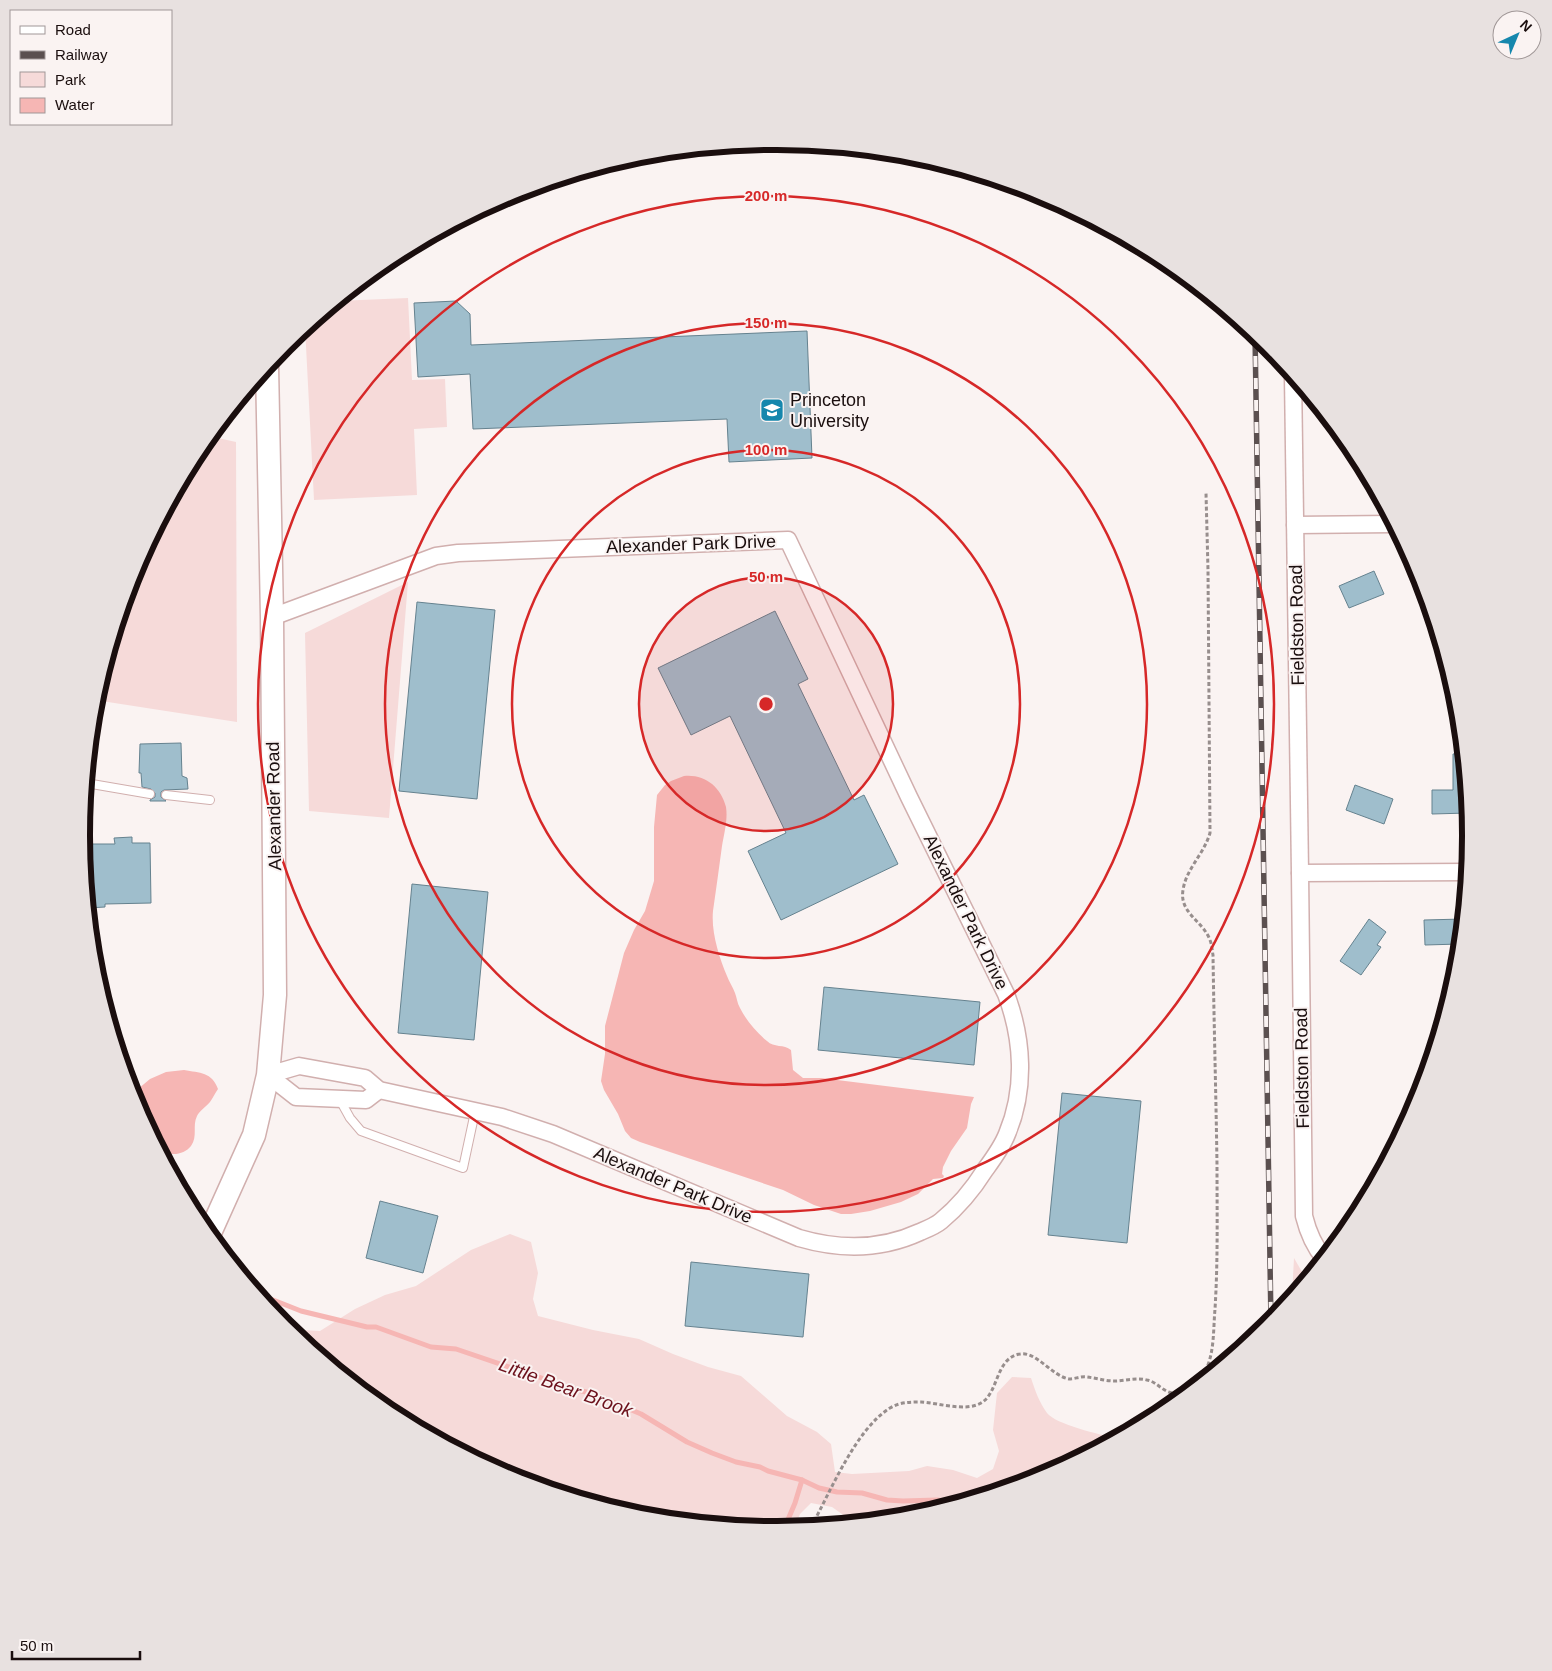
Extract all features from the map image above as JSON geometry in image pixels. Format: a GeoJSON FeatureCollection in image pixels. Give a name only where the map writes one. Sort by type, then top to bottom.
{"type":"FeatureCollection","features":[{"type":"Feature","properties":{"kind":"street","name":"Alexander Road"},"geometry":{"type":"LineString","coordinates":[[213,1227],[254,1135],[268,1075],[276,986],[267,375]]}},
{"type":"Feature","properties":{"kind":"street","name":"Fieldston Road"},"geometry":{"type":"LineString","coordinates":[[1293,384],[1304,1216],[1309,1233],[1320,1253]]}},
{"type":"Feature","properties":{"kind":"street"},"geometry":{"type":"LineString","coordinates":[[1295,525],[1387,524]]}},
{"type":"Feature","properties":{"kind":"street","name":"Alexander Park Drive"},"geometry":{"type":"LineString","coordinates":[[268,1075],[299,1066],[365,1078],[379,1090],[502,1117],[553,1134],[798,1238],[835,1246],[868,1247],[894,1242],[939,1223],[956,1207],[976,1184],[1006,1136],[1015,1111],[1019,1084],[1019,1040],[1014,1016],[1002,985],[909,797],[788,540],[458,553],[436,556],[272,617]]}},
{"type":"Feature","properties":{"kind":"street"},"geometry":{"type":"LineString","coordinates":[[1300,873],[1461,872]]}},
{"type":"Feature","properties":{"kind":"street"},"geometry":{"type":"LineString","coordinates":[[268,1075],[296,1097],[366,1100],[379,1090]]}},
{"type":"Feature","properties":{"kind":"lane"},"geometry":{"type":"LineString","coordinates":[[92,784],[150,794]]}},
{"type":"Feature","properties":{"kind":"lane"},"geometry":{"type":"LineString","coordinates":[[166,795],[210,800]]}},
{"type":"Feature","properties":{"kind":"lane"},"geometry":{"type":"LineString","coordinates":[[340,1100],[350,1118],[361,1131],[463,1168],[476,1112]]}},
{"type":"Feature","properties":{"kind":"path"},"geometry":{"type":"LineString","coordinates":[[1205,1370],[1211,1354],[1218,1269],[1213,956],[1210,939],[1188,912],[1182,899],[1186,878],[1204,849],[1210,833],[1206,493]]}},
{"type":"Feature","properties":{"kind":"path"},"geometry":{"type":"LineString","coordinates":[[815,1520],[841,1470],[863,1435],[879,1417],[892,1407],[908,1401],[962,1407],[975,1406],[989,1395],[1002,1367],[1009,1359],[1020,1354],[1034,1358],[1069,1378],[1085,1376],[1114,1381],[1148,1380],[1170,1393],[1176,1393]]}},
{"type":"Feature","properties":{"kind":"green space"},"geometry":{"type":"Polygon","coordinates":[[[408,298],[412,380],[445,379],[447,427],[414,429],[417,495],[314,500],[306,337],[347,301],[408,298]]]}},
{"type":"Feature","properties":{"kind":"green space"},"geometry":{"type":"Polygon","coordinates":[[[218,438],[236,442],[237,722],[103,701],[113,658],[126,615],[142,573],[182,492],[218,438]]]}},
{"type":"Feature","properties":{"kind":"green space"},"geometry":{"type":"Polygon","coordinates":[[[408,582],[389,818],[309,811],[305,633],[408,582]]]}},
{"type":"Feature","properties":{"kind":"green space"},"geometry":{"type":"Polygon","coordinates":[[[510,1234],[531,1242],[538,1273],[533,1299],[538,1316],[639,1339],[708,1367],[741,1376],[787,1416],[817,1432],[831,1444],[835,1472],[852,1474],[909,1471],[927,1466],[953,1470],[977,1478],[993,1469],[999,1451],[993,1430],[997,1393],[1012,1377],[1031,1378],[1042,1405],[1052,1417],[1079,1428],[1108,1436],[1039,1469],[997,1485],[954,1498],[866,1516],[847,1518],[832,1507],[811,1503],[800,1514],[797,1521],[731,1520],[686,1516],[598,1498],[555,1485],[513,1469],[433,1430],[358,1380],[301,1330],[320,1331],[355,1309],[385,1295],[416,1286],[471,1250],[510,1234]]]}},
{"type":"Feature","properties":{"kind":"green space"},"geometry":{"type":"Polygon","coordinates":[[[1294,1258],[1303,1274],[1292,1287],[1294,1258]]]}},
{"type":"Feature","properties":{"kind":"water"},"geometry":{"type":"Polygon","coordinates":[[[684,776],[699,777],[711,783],[720,793],[726,807],[726,822],[713,911],[713,927],[721,961],[738,1004],[755,1030],[770,1043],[791,1050],[793,1070],[803,1078],[821,1078],[974,1097],[967,1128],[951,1151],[943,1167],[943,1178],[933,1179],[918,1194],[901,1202],[870,1211],[841,1214],[814,1205],[783,1190],[640,1142],[631,1138],[625,1131],[601,1081],[605,1054],[605,1026],[624,953],[645,911],[654,881],[654,827],[657,795],[665,785],[684,776]]]}},
{"type":"Feature","properties":{"kind":"water"},"geometry":{"type":"Polygon","coordinates":[[[184,1070],[205,1074],[212,1079],[218,1089],[210,1102],[197,1116],[191,1146],[176,1154],[169,1153],[138,1089],[150,1079],[166,1072],[184,1070]]]}},
{"type":"Feature","properties":{"kind":"building"},"geometry":{"type":"Polygon","coordinates":[[[456,301],[470,314],[471,345],[807,331],[812,458],[729,462],[727,419],[473,429],[470,374],[418,377],[414,303],[456,301]]]}},
{"type":"Feature","properties":{"kind":"building"},"geometry":{"type":"Polygon","coordinates":[[[1374,571],[1384,594],[1349,608],[1339,586],[1374,571]]]}},
{"type":"Feature","properties":{"kind":"building"},"geometry":{"type":"Polygon","coordinates":[[[417,602],[495,610],[477,799],[399,791],[417,602]]]}},
{"type":"Feature","properties":{"kind":"building"},"geometry":{"type":"Polygon","coordinates":[[[775,611],[808,679],[798,684],[854,800],[864,795],[898,864],[781,920],[748,851],[786,833],[730,716],[691,735],[658,668],[775,611]]]}},
{"type":"Feature","properties":{"kind":"building"},"geometry":{"type":"Polygon","coordinates":[[[181,743],[182,776],[187,778],[188,789],[164,790],[161,792],[161,797],[166,801],[150,801],[155,797],[155,793],[151,789],[142,787],[141,773],[139,773],[140,744],[181,743]]]}},
{"type":"Feature","properties":{"kind":"building"},"geometry":{"type":"Polygon","coordinates":[[[1453,754],[1457,754],[1462,813],[1432,814],[1432,790],[1453,790],[1453,754]]]}},
{"type":"Feature","properties":{"kind":"building"},"geometry":{"type":"Polygon","coordinates":[[[1355,785],[1393,799],[1384,824],[1346,810],[1355,785]]]}},
{"type":"Feature","properties":{"kind":"building"},"geometry":{"type":"Polygon","coordinates":[[[132,837],[132,843],[150,843],[151,903],[105,904],[105,907],[94,908],[90,844],[115,844],[114,838],[132,837]]]}},
{"type":"Feature","properties":{"kind":"building"},"geometry":{"type":"Polygon","coordinates":[[[412,884],[488,892],[474,1040],[398,1033],[412,884]]]}},
{"type":"Feature","properties":{"kind":"building"},"geometry":{"type":"Polygon","coordinates":[[[1369,919],[1386,932],[1377,945],[1381,947],[1361,975],[1340,961],[1369,919]]]}},
{"type":"Feature","properties":{"kind":"building"},"geometry":{"type":"Polygon","coordinates":[[[1457,919],[1453,944],[1425,945],[1424,920],[1457,919]]]}},
{"type":"Feature","properties":{"kind":"building"},"geometry":{"type":"Polygon","coordinates":[[[824,987],[980,1002],[974,1065],[818,1050],[824,987]]]}},
{"type":"Feature","properties":{"kind":"building"},"geometry":{"type":"Polygon","coordinates":[[[1062,1093],[1141,1101],[1127,1243],[1048,1235],[1062,1093]]]}},
{"type":"Feature","properties":{"kind":"building"},"geometry":{"type":"Polygon","coordinates":[[[380,1201],[438,1216],[423,1273],[366,1258],[380,1201]]]}},
{"type":"Feature","properties":{"kind":"building"},"geometry":{"type":"Polygon","coordinates":[[[691,1262],[809,1274],[803,1337],[685,1326],[691,1262]]]}},
{"type":"Feature","properties":{"kind":"waterway","name":"Little Bear Brook"},"geometry":{"type":"LineString","coordinates":[[270,1299],[301,1311],[367,1327],[376,1327],[431,1347],[456,1349],[594,1394],[641,1414],[687,1442],[712,1453],[736,1462],[802,1480],[819,1488],[837,1492],[862,1493],[887,1500],[942,1501]]}},
{"type":"Feature","properties":{"kind":"waterway"},"geometry":{"type":"LineString","coordinates":[[787,1521],[802,1480]]}},
{"type":"Feature","properties":{"kind":"railway"},"geometry":{"type":"LineString","coordinates":[[1255,345],[1271,1311]]}},
{"type":"Feature","properties":{"kind":"place","name":"Princeton University"},"geometry":{"type":"Point","coordinates":[772,410]}}]}
